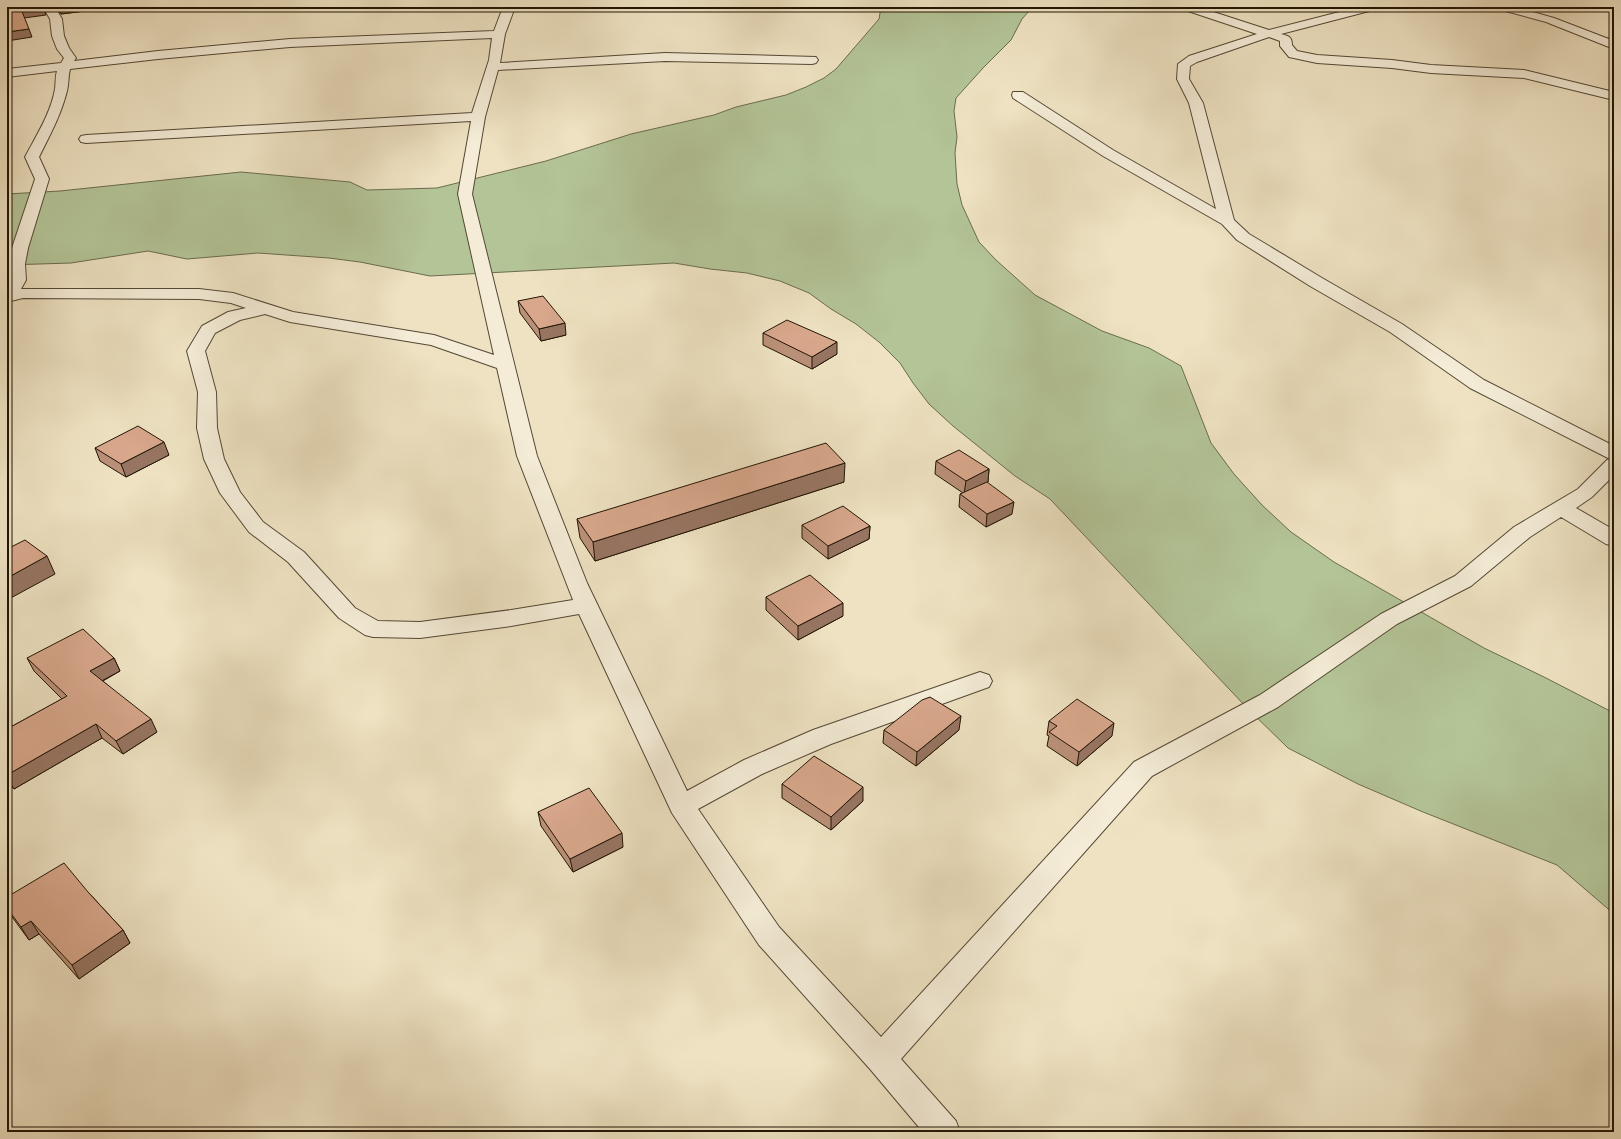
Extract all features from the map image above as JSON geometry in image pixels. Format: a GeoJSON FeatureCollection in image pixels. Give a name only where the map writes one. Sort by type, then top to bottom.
{"type":"FeatureCollection","features":[{"type":"Feature","properties":{"kind":"street"},"geometry":{"type":"LineString","coordinates":[[7,297],[18,280],[17,264],[20,248],[42,179],[32,157],[51,121],[61,89],[65,66],[70,58],[58,36],[56,18],[49,7]]}},
{"type":"Feature","properties":{"kind":"street"},"geometry":{"type":"LineString","coordinates":[[509,7],[498,34],[494,67],[478,117],[465,194],[527,456],[586,605],[681,806],[770,936],[881,1059],[944,1132]]}},
{"type":"Feature","properties":{"kind":"street"},"geometry":{"type":"LineString","coordinates":[[1186,7],[1286,39],[1286,46],[1292,54],[1318,60],[1392,64],[1431,69],[1524,74],[1614,96]]}},
{"type":"Feature","properties":{"kind":"street"},"geometry":{"type":"LineString","coordinates":[[1322,7],[1345,15]]}},
{"type":"Feature","properties":{"kind":"street"},"geometry":{"type":"LineString","coordinates":[[1227,221],[1196,103],[1183,79],[1184,64],[1193,59],[1270,33],[1373,7]]}},
{"type":"Feature","properties":{"kind":"street"},"geometry":{"type":"LineString","coordinates":[[1502,7],[1550,20],[1614,45]]}},
{"type":"Feature","properties":{"kind":"street"},"geometry":{"type":"LineString","coordinates":[[7,73],[158,55],[290,42],[498,34]]}},
{"type":"Feature","properties":{"kind":"street"},"geometry":{"type":"LineString","coordinates":[[494,67],[665,57],[812,60]]}},
{"type":"Feature","properties":{"kind":"street"},"geometry":{"type":"LineString","coordinates":[[1018,95],[1108,152],[1227,221],[1243,237],[1316,282],[1396,328],[1477,384],[1614,454]]}},
{"type":"Feature","properties":{"kind":"street"},"geometry":{"type":"LineString","coordinates":[[86,139],[478,117]]}},
{"type":"Feature","properties":{"kind":"street"},"geometry":{"type":"LineString","coordinates":[[7,297],[23,293],[48,292],[199,294],[232,298],[290,317],[434,340],[506,365]]}},
{"type":"Feature","properties":{"kind":"street"},"geometry":{"type":"LineString","coordinates":[[265,309],[234,316],[208,330],[196,351],[207,392],[207,428],[214,459],[230,493],[256,527],[296,557],[347,613],[373,629],[420,630],[510,618],[586,605]]}},
{"type":"Feature","properties":{"kind":"street"},"geometry":{"type":"LineString","coordinates":[[881,1059],[1143,768],[1269,701],[1389,619],[1464,581],[1522,532],[1585,493],[1614,464]]}},
{"type":"Feature","properties":{"kind":"street"},"geometry":{"type":"LineString","coordinates":[[1561,508],[1614,538]]}},
{"type":"Feature","properties":{"kind":"street"},"geometry":{"type":"LineString","coordinates":[[681,806],[753,767],[822,737],[980,681]]}},
{"type":"Feature","properties":{"kind":"green space"},"geometry":{"type":"Polygon","coordinates":[[[881,7],[1034,7],[1022,19],[1011,40],[956,98],[954,111],[957,137],[955,153],[957,184],[962,205],[979,242],[996,260],[1035,295],[1102,331],[1149,348],[1181,366],[1211,443],[1234,474],[1262,505],[1291,532],[1334,562],[1484,648],[1614,713],[1614,914],[1557,865],[1423,812],[1358,784],[1288,748],[1247,708],[1050,499],[1015,476],[953,426],[929,404],[900,363],[879,342],[856,324],[831,309],[809,293],[780,281],[747,273],[674,263],[430,276],[360,262],[329,258],[258,253],[187,259],[148,251],[71,263],[7,265],[7,194],[60,191],[241,172],[350,182],[367,190],[437,188],[546,161],[631,134],[714,115],[736,107],[786,95],[806,87],[824,78],[836,69],[879,19],[881,7]]]}},
{"type":"Feature","properties":{"kind":"building"},"geometry":{"type":"Polygon","coordinates":[[[7,7],[40,7],[21,9],[29,29],[7,32],[7,7]]]}},
{"type":"Feature","properties":{"kind":"building"},"geometry":{"type":"Polygon","coordinates":[[[543,296],[565,323],[539,329],[518,301],[543,296]]]}},
{"type":"Feature","properties":{"kind":"building"},"geometry":{"type":"Polygon","coordinates":[[[787,320],[837,342],[812,357],[763,333],[787,320]]]}},
{"type":"Feature","properties":{"kind":"building"},"geometry":{"type":"Polygon","coordinates":[[[138,426],[164,442],[121,464],[95,448],[138,426]]]}},
{"type":"Feature","properties":{"kind":"building"},"geometry":{"type":"Polygon","coordinates":[[[826,443],[845,463],[593,542],[577,519],[826,443]]]}},
{"type":"Feature","properties":{"kind":"building"},"geometry":{"type":"Polygon","coordinates":[[[959,450],[989,469],[966,481],[936,461],[959,450]]]}},
{"type":"Feature","properties":{"kind":"building"},"geometry":{"type":"Polygon","coordinates":[[[987,482],[1014,502],[987,514],[960,494],[987,482]]]}},
{"type":"Feature","properties":{"kind":"building"},"geometry":{"type":"Polygon","coordinates":[[[843,506],[870,526],[828,546],[802,525],[843,506]]]}},
{"type":"Feature","properties":{"kind":"building"},"geometry":{"type":"Polygon","coordinates":[[[25,540],[47,556],[7,578],[7,549],[25,540]]]}},
{"type":"Feature","properties":{"kind":"building"},"geometry":{"type":"Polygon","coordinates":[[[810,575],[843,603],[798,626],[766,597],[810,575]]]}},
{"type":"Feature","properties":{"kind":"building"},"geometry":{"type":"Polygon","coordinates":[[[83,629],[114,658],[90,671],[151,719],[116,741],[96,724],[7,775],[7,729],[67,696],[27,658],[83,629]]]}},
{"type":"Feature","properties":{"kind":"building"},"geometry":{"type":"Polygon","coordinates":[[[930,697],[961,716],[917,752],[884,730],[922,700],[930,697]]]}},
{"type":"Feature","properties":{"kind":"building"},"geometry":{"type":"Polygon","coordinates":[[[1077,699],[1114,723],[1079,752],[1049,732],[1057,726],[1049,721],[1077,699]]]}},
{"type":"Feature","properties":{"kind":"building"},"geometry":{"type":"Polygon","coordinates":[[[814,756],[863,787],[831,817],[782,784],[814,756]]]}},
{"type":"Feature","properties":{"kind":"building"},"geometry":{"type":"Polygon","coordinates":[[[589,788],[622,833],[570,859],[538,812],[589,788]]]}},
{"type":"Feature","properties":{"kind":"building"},"geometry":{"type":"Polygon","coordinates":[[[64,863],[123,930],[72,965],[31,921],[21,927],[7,908],[7,897],[64,863]]]}}]}
